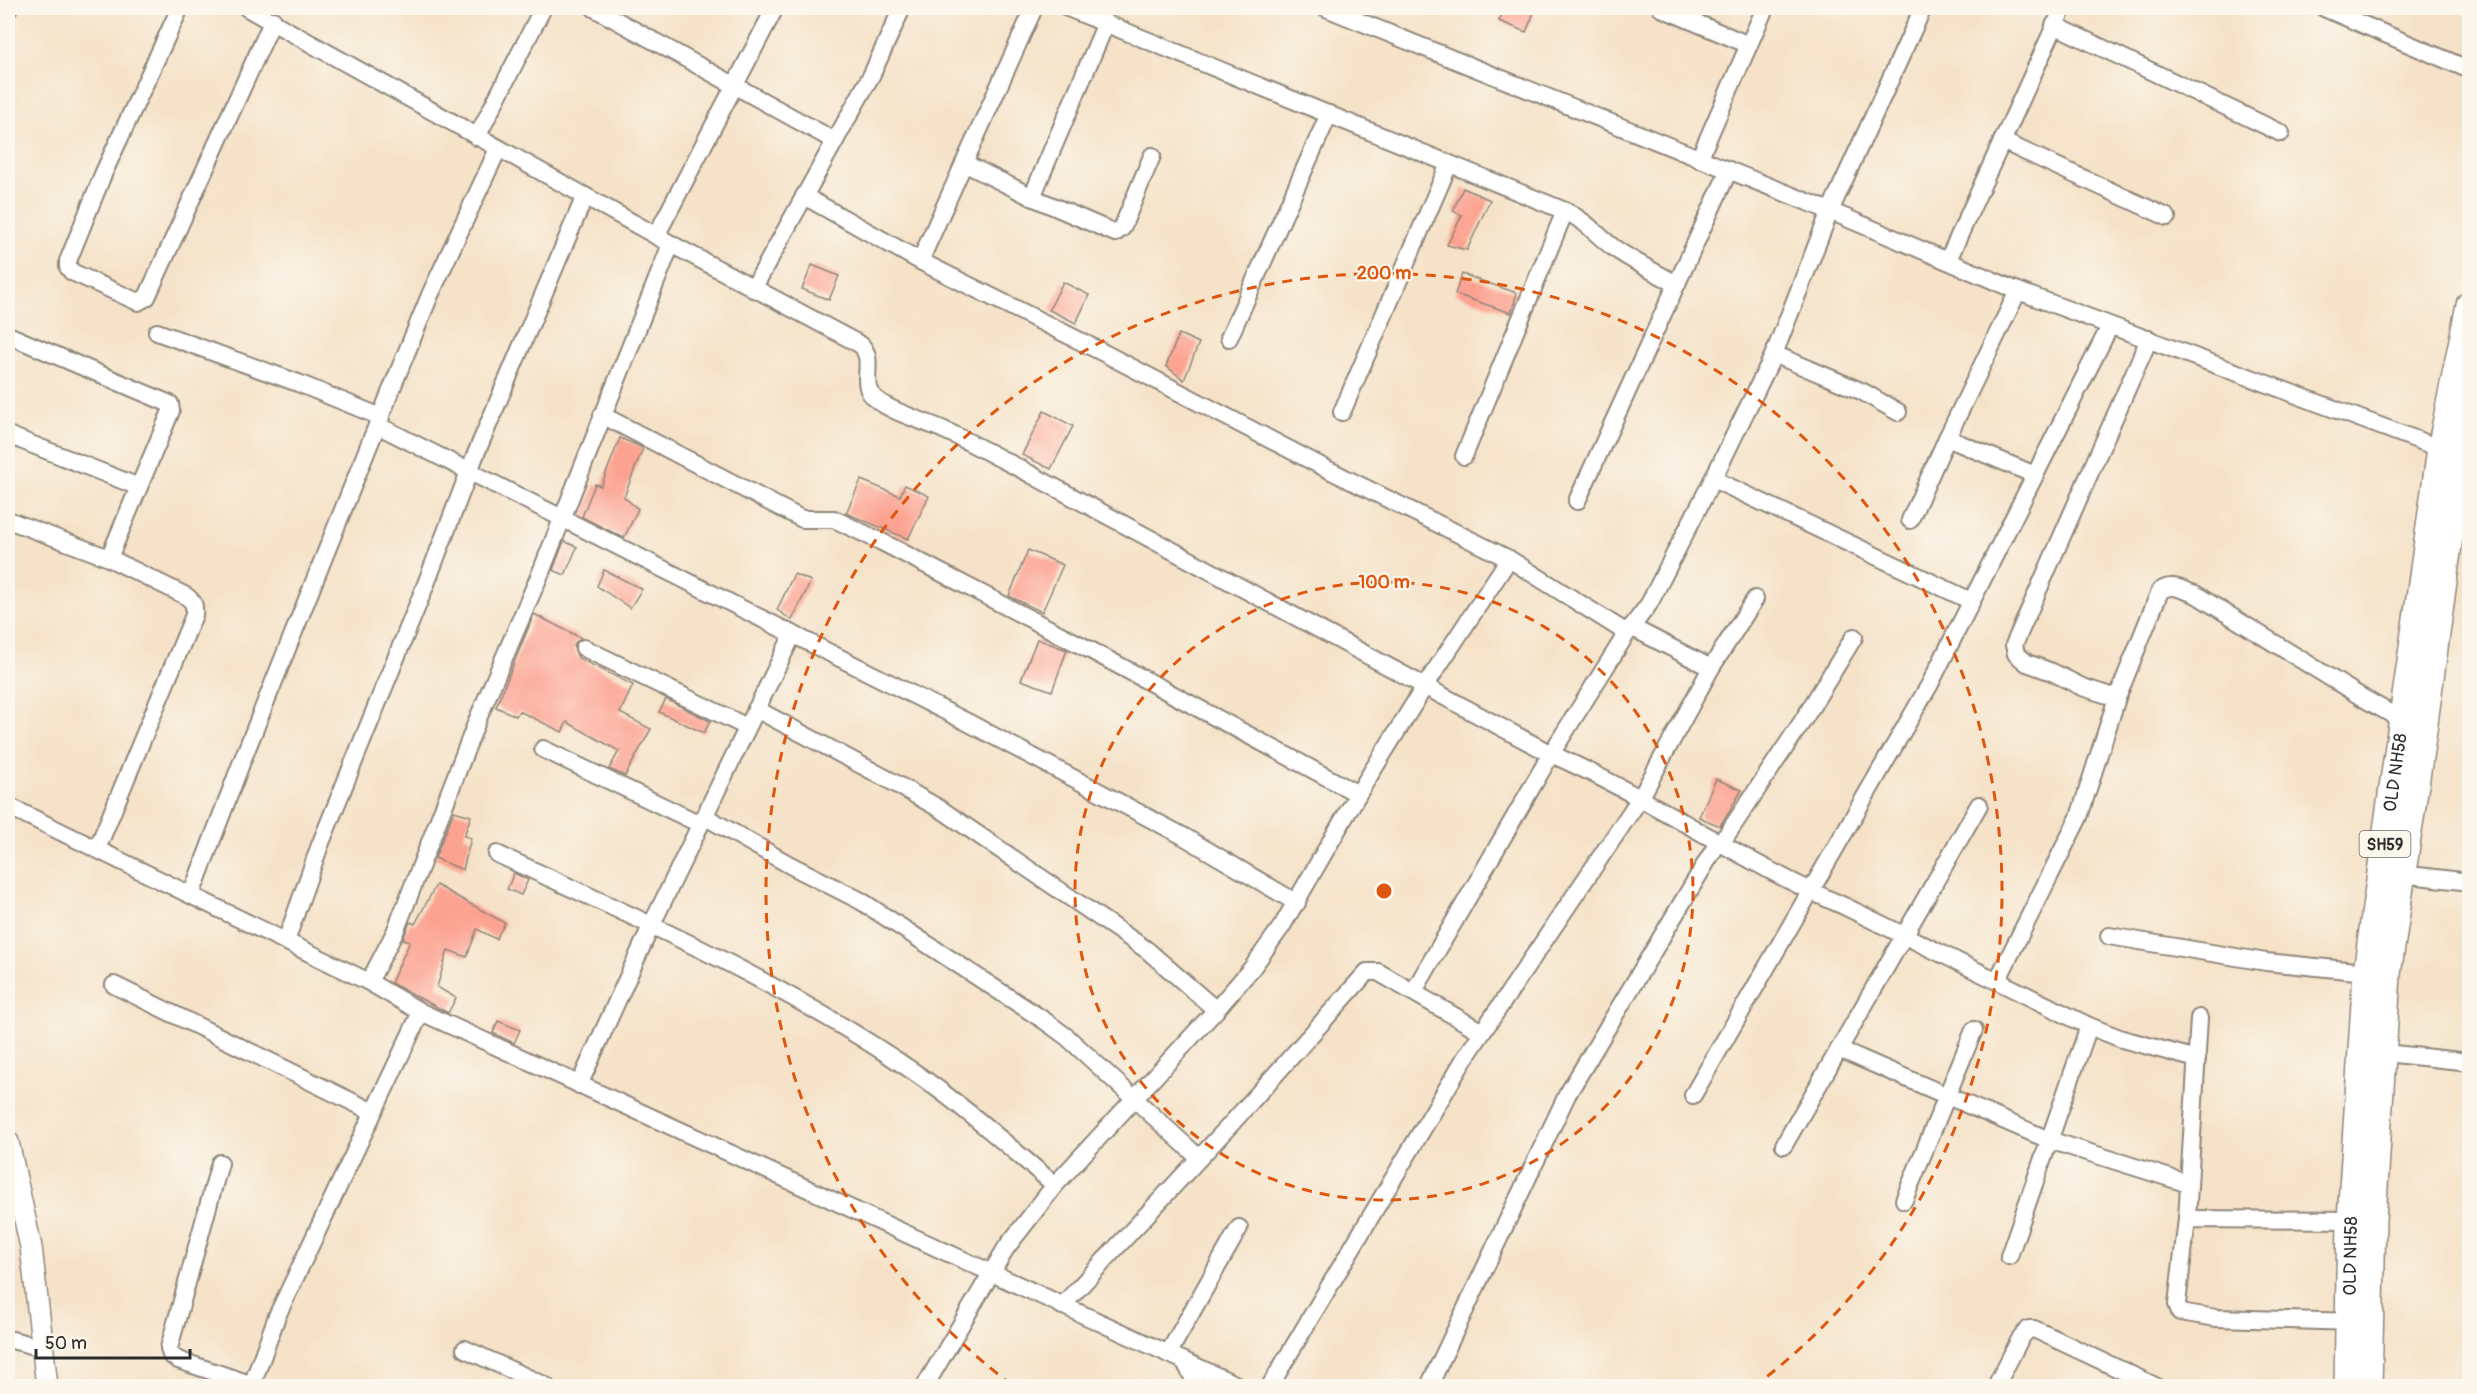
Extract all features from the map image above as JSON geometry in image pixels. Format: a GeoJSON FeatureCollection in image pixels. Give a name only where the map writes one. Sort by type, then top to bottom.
{"type":"FeatureCollection","features":[{"type":"Feature","properties":{"kind":"main road","name":"OLD NH58"},"geometry":{"type":"LineString","coordinates":[[2348,1386],[2359,1322],[2361,1220],[2371,1052],[2402,720],[2450,452],[2463,405],[2469,305]]}},
{"type":"Feature","properties":{"kind":"main road","name":"OLD NH58"},"geometry":{"type":"LineString","coordinates":[[2377,973],[2401,874],[2450,452]]}},
{"type":"Feature","properties":{"kind":"main road","name":"OLD NH58"},"geometry":{"type":"LineString","coordinates":[[2359,1322],[2368,1386]]}},
{"type":"Feature","properties":{"kind":"street"},"geometry":{"type":"LineString","coordinates":[[180,8],[104,172],[68,261],[68,267],[72,272],[138,302],[147,297],[273,20]]}},
{"type":"Feature","properties":{"kind":"street"},"geometry":{"type":"LineString","coordinates":[[247,8],[273,20],[477,137],[753,289],[861,345],[867,351],[869,358],[869,389],[873,396],[885,404],[987,452],[1551,754],[1641,797],[1811,891],[2089,1026],[2122,1039],[2197,1059]]}},
{"type":"Feature","properties":{"kind":"street"},"geometry":{"type":"LineString","coordinates":[[477,137],[543,8]]}},
{"type":"Feature","properties":{"kind":"street"},"geometry":{"type":"LineString","coordinates":[[594,8],[835,141]]}},
{"type":"Feature","properties":{"kind":"street"},"geometry":{"type":"LineString","coordinates":[[369,982],[394,932],[479,716],[562,518],[602,415],[664,240],[775,8]]}},
{"type":"Feature","properties":{"kind":"street"},"geometry":{"type":"LineString","coordinates":[[753,289],[872,74],[902,8]]}},
{"type":"Feature","properties":{"kind":"street"},"geometry":{"type":"LineString","coordinates":[[920,261],[1034,8]]}},
{"type":"Feature","properties":{"kind":"street"},"geometry":{"type":"LineString","coordinates":[[1068,8],[1565,210],[1584,220],[1627,257],[1677,284]]}},
{"type":"Feature","properties":{"kind":"street"},"geometry":{"type":"LineString","coordinates":[[1326,8],[1830,210],[2018,291],[2450,452]]}},
{"type":"Feature","properties":{"kind":"street"},"geometry":{"type":"LineString","coordinates":[[1661,8],[1749,45]]}},
{"type":"Feature","properties":{"kind":"street"},"geometry":{"type":"LineString","coordinates":[[1699,159],[1765,8]]}},
{"type":"Feature","properties":{"kind":"street"},"geometry":{"type":"LineString","coordinates":[[1414,991],[1551,754],[1629,630],[1649,604],[1774,354],[1830,210],[1923,8]]}},
{"type":"Feature","properties":{"kind":"street"},"geometry":{"type":"LineString","coordinates":[[1947,260],[2062,8]]}},
{"type":"Feature","properties":{"kind":"street"},"geometry":{"type":"LineString","coordinates":[[2324,8],[2469,70]]}},
{"type":"Feature","properties":{"kind":"street"},"geometry":{"type":"LineString","coordinates":[[1032,197],[1106,23]]}},
{"type":"Feature","properties":{"kind":"street"},"geometry":{"type":"LineString","coordinates":[[2055,25],[2281,133]]}},
{"type":"Feature","properties":{"kind":"street"},"geometry":{"type":"LineString","coordinates":[[1229,338],[1329,114]]}},
{"type":"Feature","properties":{"kind":"street"},"geometry":{"type":"LineString","coordinates":[[2002,141],[2167,217]]}},
{"type":"Feature","properties":{"kind":"street"},"geometry":{"type":"LineString","coordinates":[[191,895],[244,756],[379,421],[435,285],[498,148]]}},
{"type":"Feature","properties":{"kind":"street"},"geometry":{"type":"LineString","coordinates":[[964,163],[1108,231],[1119,232],[1152,156]]}},
{"type":"Feature","properties":{"kind":"street"},"geometry":{"type":"LineString","coordinates":[[1342,412],[1449,164]]}},
{"type":"Feature","properties":{"kind":"street"},"geometry":{"type":"LineString","coordinates":[[1577,501],[1729,170]]}},
{"type":"Feature","properties":{"kind":"street"},"geometry":{"type":"LineString","coordinates":[[286,941],[320,845],[470,470],[585,196]]}},
{"type":"Feature","properties":{"kind":"street"},"geometry":{"type":"LineString","coordinates":[[804,196],[920,261],[1100,351],[1312,462],[1509,559],[1629,630],[1711,668]]}},
{"type":"Feature","properties":{"kind":"street"},"geometry":{"type":"LineString","coordinates":[[1464,456],[1565,210]]}},
{"type":"Feature","properties":{"kind":"street"},"geometry":{"type":"LineString","coordinates":[[1910,520],[2018,291]]}},
{"type":"Feature","properties":{"kind":"street"},"geometry":{"type":"LineString","coordinates":[[1693,1095],[1930,684],[2110,326]]}},
{"type":"Feature","properties":{"kind":"street"},"geometry":{"type":"LineString","coordinates":[[157,332],[298,383],[379,421],[562,518],[793,634],[1174,831],[1297,903]]}},
{"type":"Feature","properties":{"kind":"street"},"geometry":{"type":"LineString","coordinates":[[8,335],[170,404],[171,411],[109,558]]}},
{"type":"Feature","properties":{"kind":"street"},"geometry":{"type":"LineString","coordinates":[[2116,698],[2082,687],[2027,663],[2016,654],[2014,645],[2149,339]]}},
{"type":"Feature","properties":{"kind":"street"},"geometry":{"type":"LineString","coordinates":[[1774,354],[1863,392],[1898,412]]}},
{"type":"Feature","properties":{"kind":"street"},"geometry":{"type":"LineString","coordinates":[[602,415],[802,519],[834,519],[882,542],[1092,651],[1358,794]]}},
{"type":"Feature","properties":{"kind":"street"},"geometry":{"type":"LineString","coordinates":[[8,435],[139,487]]}},
{"type":"Feature","properties":{"kind":"street"},"geometry":{"type":"LineString","coordinates":[[1947,438],[2035,475]]}},
{"type":"Feature","properties":{"kind":"street"},"geometry":{"type":"LineString","coordinates":[[1713,479],[1971,601]]}},
{"type":"Feature","properties":{"kind":"street"},"geometry":{"type":"LineString","coordinates":[[8,520],[109,558],[186,596],[193,601],[195,606],[194,615],[97,849]]}},
{"type":"Feature","properties":{"kind":"street"},"geometry":{"type":"LineString","coordinates":[[925,1386],[1006,1248],[1055,1185],[1252,968],[1297,903],[1358,794],[1425,686],[1509,559]]}},
{"type":"Feature","properties":{"kind":"street"},"geometry":{"type":"LineString","coordinates":[[1997,981],[2079,818],[2116,698],[2160,591],[2170,586],[2195,594],[2362,698],[2402,720]]}},
{"type":"Feature","properties":{"kind":"street"},"geometry":{"type":"LineString","coordinates":[[1270,1386],[1482,1032],[1641,797],[1711,668],[1755,599]]}},
{"type":"Feature","properties":{"kind":"street"},"geometry":{"type":"LineString","coordinates":[[579,1085],[652,924],[793,634]]}},
{"type":"Feature","properties":{"kind":"street"},"geometry":{"type":"LineString","coordinates":[[1429,1386],[1567,1095],[1719,841],[1726,836],[1764,779],[1854,637]]}},
{"type":"Feature","properties":{"kind":"street"},"geometry":{"type":"LineString","coordinates":[[584,648],[747,727]]}},
{"type":"Feature","properties":{"kind":"street"},"geometry":{"type":"LineString","coordinates":[[756,709],[891,780],[942,810],[1147,950],[1216,1010]]}},
{"type":"Feature","properties":{"kind":"street"},"geometry":{"type":"LineString","coordinates":[[543,749],[702,820],[861,901],[1046,1021],[1067,1037],[1199,1158]]}},
{"type":"Feature","properties":{"kind":"street"},"geometry":{"type":"LineString","coordinates":[[1784,1145],[1979,805]]}},
{"type":"Feature","properties":{"kind":"street"},"geometry":{"type":"LineString","coordinates":[[8,806],[369,982],[421,1012],[1239,1386]]}},
{"type":"Feature","properties":{"kind":"street"},"geometry":{"type":"LineString","coordinates":[[497,854],[652,924],[796,1000],[914,1072],[967,1111],[1055,1185]]}},
{"type":"Feature","properties":{"kind":"street"},"geometry":{"type":"LineString","coordinates":[[2401,874],[2469,882]]}},
{"type":"Feature","properties":{"kind":"street"},"geometry":{"type":"LineString","coordinates":[[2109,936],[2266,962],[2377,973]]}},
{"type":"Feature","properties":{"kind":"street"},"geometry":{"type":"LineString","coordinates":[[1062,1306],[1367,972],[1378,972],[1482,1032]]}},
{"type":"Feature","properties":{"kind":"street"},"geometry":{"type":"LineString","coordinates":[[114,985],[373,1112]]}},
{"type":"Feature","properties":{"kind":"street"},"geometry":{"type":"LineString","coordinates":[[220,1163],[170,1348],[171,1355],[178,1360],[254,1386],[277,1316],[421,1012]]}},
{"type":"Feature","properties":{"kind":"street"},"geometry":{"type":"LineString","coordinates":[[2199,1018],[2187,1219],[2177,1296],[2180,1312],[2216,1318],[2359,1322]]}},
{"type":"Feature","properties":{"kind":"street"},"geometry":{"type":"LineString","coordinates":[[2009,1256],[2089,1026]]}},
{"type":"Feature","properties":{"kind":"street"},"geometry":{"type":"LineString","coordinates":[[1904,1200],[1974,1030]]}},
{"type":"Feature","properties":{"kind":"street"},"geometry":{"type":"LineString","coordinates":[[1839,1049],[2049,1140],[2189,1184]]}},
{"type":"Feature","properties":{"kind":"street"},"geometry":{"type":"LineString","coordinates":[[2371,1052],[2469,1062]]}},
{"type":"Feature","properties":{"kind":"street"},"geometry":{"type":"LineString","coordinates":[[8,1142],[31,1247],[47,1386]]}},
{"type":"Feature","properties":{"kind":"street"},"geometry":{"type":"LineString","coordinates":[[2187,1219],[2361,1220]]}},
{"type":"Feature","properties":{"kind":"street"},"geometry":{"type":"LineString","coordinates":[[1168,1354],[1239,1228]]}},
{"type":"Feature","properties":{"kind":"street"},"geometry":{"type":"LineString","coordinates":[[1996,1386],[2021,1337],[2029,1329],[2034,1329],[2156,1386]]}},
{"type":"Feature","properties":{"kind":"street"},"geometry":{"type":"LineString","coordinates":[[8,1339],[43,1348]]}},
{"type":"Feature","properties":{"kind":"street"},"geometry":{"type":"LineString","coordinates":[[465,1349],[546,1386]]}},
{"type":"Feature","properties":{"kind":"street"},"geometry":{"type":"LineString","coordinates":[[1185,1362],[1197,1386]]}},
{"type":"Feature","properties":{"kind":"building"},"geometry":{"type":"Polygon","coordinates":[[[1505,8],[1536,8],[1526,32],[1499,21],[1505,8]]]}},
{"type":"Feature","properties":{"kind":"building"},"geometry":{"type":"Polygon","coordinates":[[[1463,188],[1490,200],[1467,250],[1447,245],[1462,215],[1453,211],[1463,188]]]}},
{"type":"Feature","properties":{"kind":"building"},"geometry":{"type":"Polygon","coordinates":[[[812,265],[839,276],[829,300],[802,289],[812,265]]]}},
{"type":"Feature","properties":{"kind":"building"},"geometry":{"type":"Polygon","coordinates":[[[1462,274],[1517,293],[1511,313],[1455,294],[1462,274]]]}},
{"type":"Feature","properties":{"kind":"building"},"geometry":{"type":"Polygon","coordinates":[[[1063,282],[1089,295],[1076,323],[1049,310],[1063,282]]]}},
{"type":"Feature","properties":{"kind":"building"},"geometry":{"type":"Polygon","coordinates":[[[1179,334],[1199,343],[1184,380],[1166,366],[1179,334]]]}},
{"type":"Feature","properties":{"kind":"building"},"geometry":{"type":"Polygon","coordinates":[[[1044,411],[1073,426],[1051,469],[1022,455],[1044,411]]]}},
{"type":"Feature","properties":{"kind":"building"},"geometry":{"type":"Polygon","coordinates":[[[620,438],[643,448],[624,497],[638,509],[624,538],[582,517],[595,484],[601,486],[620,438]]]}},
{"type":"Feature","properties":{"kind":"building"},"geometry":{"type":"Polygon","coordinates":[[[861,480],[900,496],[905,485],[929,496],[908,539],[846,513],[861,480]]]}},
{"type":"Feature","properties":{"kind":"building"},"geometry":{"type":"Polygon","coordinates":[[[564,541],[577,547],[565,575],[553,570],[564,541]]]}},
{"type":"Feature","properties":{"kind":"building"},"geometry":{"type":"Polygon","coordinates":[[[1028,550],[1063,565],[1042,612],[1009,596],[1028,550]]]}},
{"type":"Feature","properties":{"kind":"building"},"geometry":{"type":"Polygon","coordinates":[[[604,570],[642,589],[630,608],[597,586],[604,570]]]}},
{"type":"Feature","properties":{"kind":"building"},"geometry":{"type":"Polygon","coordinates":[[[794,574],[811,581],[792,620],[777,610],[794,574]]]}},
{"type":"Feature","properties":{"kind":"building"},"geometry":{"type":"Polygon","coordinates":[[[534,614],[581,638],[575,643],[574,648],[578,658],[633,685],[620,713],[651,729],[625,776],[609,769],[619,751],[567,722],[562,732],[519,711],[516,716],[496,707],[534,614]]]}},
{"type":"Feature","properties":{"kind":"building"},"geometry":{"type":"Polygon","coordinates":[[[1037,639],[1067,650],[1052,691],[1021,680],[1037,639]]]}},
{"type":"Feature","properties":{"kind":"building"},"geometry":{"type":"Polygon","coordinates":[[[666,699],[710,721],[704,733],[659,712],[666,699]]]}},
{"type":"Feature","properties":{"kind":"building"},"geometry":{"type":"Polygon","coordinates":[[[1716,779],[1742,790],[1720,826],[1699,817],[1716,779]]]}},
{"type":"Feature","properties":{"kind":"building"},"geometry":{"type":"Polygon","coordinates":[[[454,811],[471,816],[464,836],[471,838],[463,870],[435,858],[454,811]]]}},
{"type":"Feature","properties":{"kind":"building"},"geometry":{"type":"Polygon","coordinates":[[[514,873],[528,880],[521,895],[507,889],[514,873]]]}},
{"type":"Feature","properties":{"kind":"building"},"geometry":{"type":"Polygon","coordinates":[[[436,885],[505,923],[496,939],[477,929],[467,957],[448,950],[437,987],[456,998],[448,1013],[391,983],[410,941],[403,939],[410,922],[415,924],[436,885]]]}},
{"type":"Feature","properties":{"kind":"building"},"geometry":{"type":"Polygon","coordinates":[[[498,1021],[520,1030],[514,1043],[493,1033],[498,1021]]]}}]}
